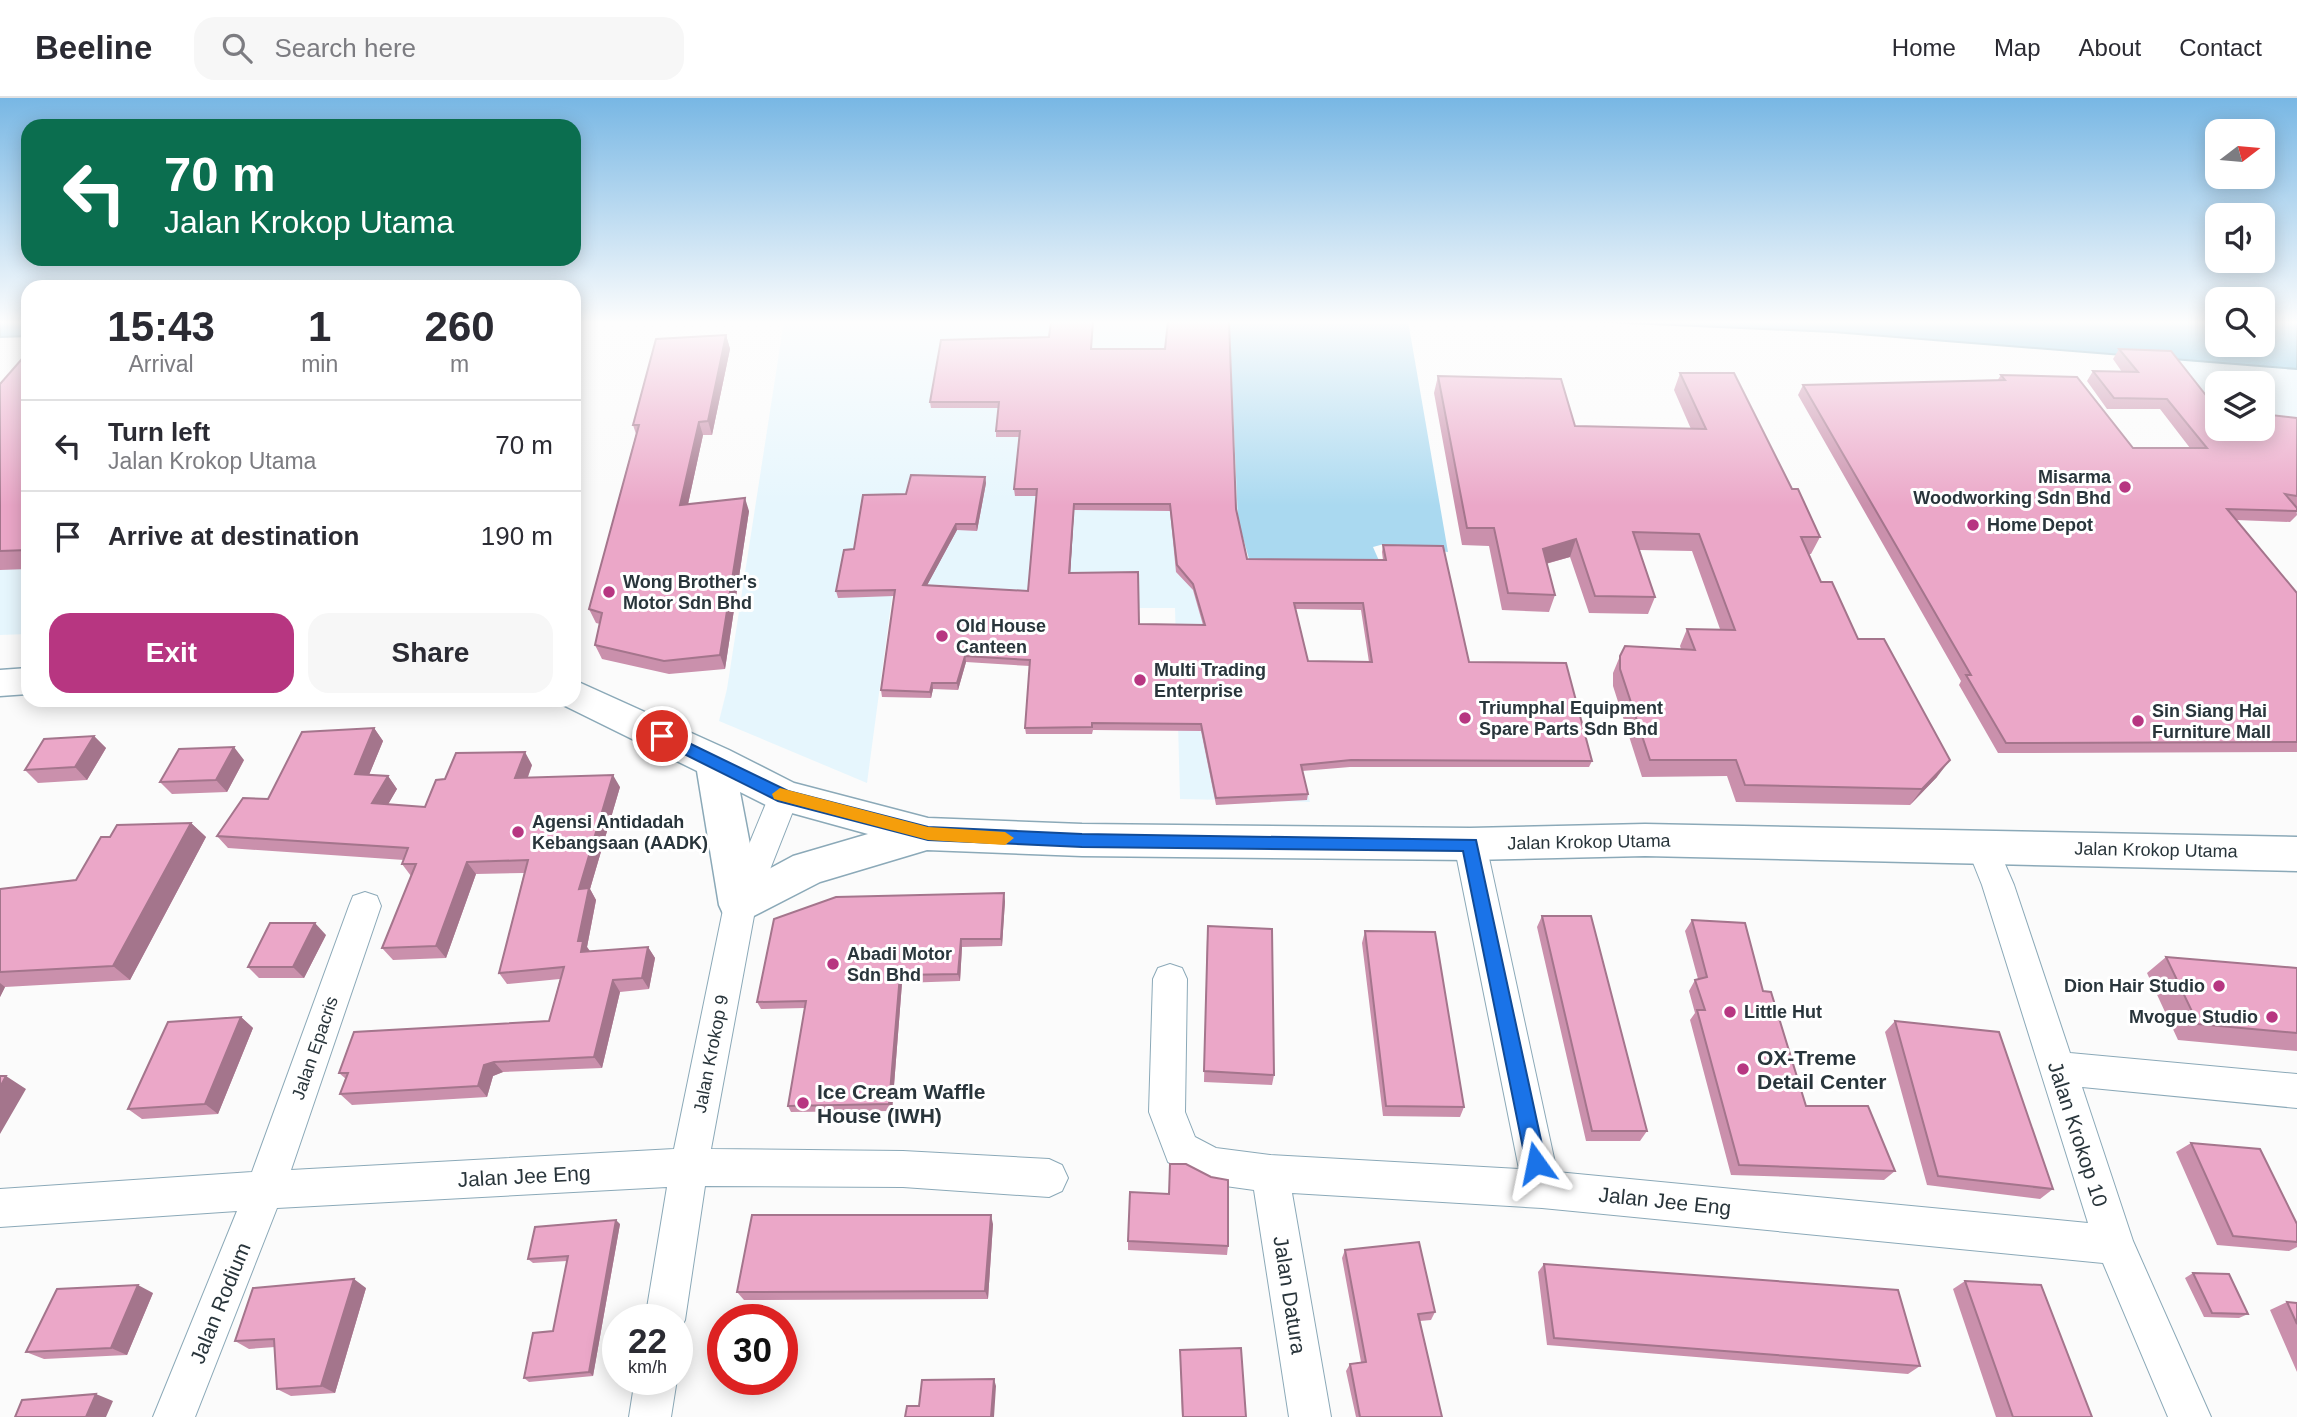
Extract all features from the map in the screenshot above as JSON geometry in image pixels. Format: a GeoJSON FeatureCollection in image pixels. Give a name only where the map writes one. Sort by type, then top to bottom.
{"type":"FeatureCollection","features":[{"type":"Feature","properties":{"kind":"street"},"geometry":{"type":"LineString","coordinates":[[0,683],[21,682]]}},
{"type":"Feature","properties":{"kind":"street","name":"Jalan Krokop Utama"},"geometry":{"type":"LineString","coordinates":[[581,697],[715,760],[784,796],[928,834],[1082,840],[1470,844],[1645,840],[1982,845],[2297,854]]}},
{"type":"Feature","properties":{"kind":"street"},"geometry":{"type":"LineString","coordinates":[[715,760],[740,905],[808,868],[928,834]]}},
{"type":"Feature","properties":{"kind":"street","name":"Jalan Krokop 9"},"geometry":{"type":"LineString","coordinates":[[668,1304],[689,1167],[740,905],[784,796]]}},
{"type":"Feature","properties":{"kind":"street"},"geometry":{"type":"LineString","coordinates":[[1470,844],[1542,1189]]}},
{"type":"Feature","properties":{"kind":"street","name":"Jalan Krokop 10"},"geometry":{"type":"LineString","coordinates":[[1982,845],[1998,885],[2115,1245],[2190,1417]]}},
{"type":"Feature","properties":{"kind":"street","name":"Jalan Epacris"},"geometry":{"type":"LineString","coordinates":[[265,1190],[365,906]]}},
{"type":"Feature","properties":{"kind":"street","name":"Jalan Jee Eng"},"geometry":{"type":"LineString","coordinates":[[1170,979],[1167,1111],[1181,1149],[1212,1166],[1270,1173],[1542,1189],[2115,1245]]}},
{"type":"Feature","properties":{"kind":"street"},"geometry":{"type":"LineString","coordinates":[[2057,1068],[2297,1091]]}},
{"type":"Feature","properties":{"kind":"street","name":"Jalan Jee Eng"},"geometry":{"type":"LineString","coordinates":[[0,1208],[265,1190],[689,1167],[903,1168],[1049,1178]]}},
{"type":"Feature","properties":{"kind":"street","name":"Jalan Datura"},"geometry":{"type":"LineString","coordinates":[[1270,1173],[1310,1417]]}},
{"type":"Feature","properties":{"kind":"street","name":"Jalan Rodium"},"geometry":{"type":"LineString","coordinates":[[174,1417],[265,1190]]}},
{"type":"Feature","properties":{"kind":"street"},"geometry":{"type":"LineString","coordinates":[[650,1417],[653,1395]]}},
{"type":"Feature","properties":{"kind":"shaded area"},"geometry":{"type":"Polygon","coordinates":[[[774,383],[1232,383],[1238,520],[1310,802],[1180,799],[1175,608],[1028,608],[893,589],[867,783],[719,721],[727,689],[774,383]]]}},
{"type":"Feature","properties":{"kind":"shaded area"},"geometry":{"type":"Polygon","coordinates":[[[1232,383],[1419,383],[1448,552],[1384,544],[1373,547],[1380,563],[1251,566],[1238,520],[1232,383]]]}},
{"type":"Feature","properties":{"kind":"shaded area"},"geometry":{"type":"Polygon","coordinates":[[[2195,383],[2205,383],[2205,397],[2195,383]]]}},
{"type":"Feature","properties":{"kind":"shaded area"},"geometry":{"type":"Polygon","coordinates":[[[2275,383],[2297,383],[2297,515],[2289,514],[2267,441],[2275,441],[2275,383]]]}},
{"type":"Feature","properties":{"kind":"shaded area"},"geometry":{"type":"Polygon","coordinates":[[[21,385],[21,634],[0,635],[0,409],[21,385]]]}},
{"type":"Feature","properties":{"kind":"building"},"geometry":{"type":"Polygon","coordinates":[[[21,383],[21,550],[0,551],[0,384],[21,383]]]}},
{"type":"Feature","properties":{"kind":"building"},"geometry":{"type":"Polygon","coordinates":[[[644,383],[716,383],[708,421],[699,422],[680,505],[745,498],[720,655],[664,661],[595,645],[602,613],[589,609],[639,425],[633,425],[644,383]]]}},
{"type":"Feature","properties":{"kind":"building"},"geometry":{"type":"Polygon","coordinates":[[[933,383],[1231,383],[1236,509],[1247,559],[1386,560],[1383,545],[1443,546],[1469,662],[1566,663],[1592,761],[1351,760],[1301,765],[1308,794],[1216,798],[1201,724],[1092,723],[1092,727],[1025,728],[1030,660],[965,656],[957,683],[932,683],[930,692],[881,690],[895,590],[836,591],[844,550],[854,549],[863,495],[906,494],[911,475],[985,477],[976,524],[956,524],[923,585],[1028,591],[1037,489],[1014,489],[1020,431],[996,431],[999,402],[930,402],[933,383]],[[1074,504],[1069,573],[1138,572],[1139,624],[1205,625],[1193,584],[1177,565],[1170,504],[1074,504]],[[1294,603],[1308,661],[1372,662],[1363,603],[1294,603]]]}},
{"type":"Feature","properties":{"kind":"building"},"geometry":{"type":"Polygon","coordinates":[[[1439,383],[1562,383],[1575,426],[1706,429],[1684,383],[1739,383],[1792,489],[1798,489],[1820,537],[1801,537],[1821,582],[1832,582],[1858,639],[1884,639],[1950,760],[1922,789],[1745,785],[1736,760],[1650,760],[1620,669],[1620,656],[1625,646],[1695,650],[1687,629],[1735,630],[1699,534],[1633,532],[1655,597],[1595,596],[1576,539],[1543,549],[1555,595],[1508,593],[1494,528],[1467,528],[1439,383]]]}},
{"type":"Feature","properties":{"kind":"building"},"geometry":{"type":"Polygon","coordinates":[[[2081,383],[2133,448],[2207,448],[2167,399],[2114,398],[2102,383],[2196,383],[2205,394],[2205,441],[2275,441],[2275,415],[2297,418],[2297,496],[2285,494],[2297,511],[2227,509],[2297,593],[2297,742],[2006,743],[1966,675],[1971,675],[1803,385],[2081,383]]]}},
{"type":"Feature","properties":{"kind":"building"},"geometry":{"type":"Polygon","coordinates":[[[374,728],[355,774],[388,776],[372,803],[425,807],[436,780],[445,779],[456,753],[525,752],[515,778],[613,775],[579,889],[589,888],[578,941],[583,941],[581,952],[648,947],[642,978],[613,980],[594,1057],[494,1062],[484,1065],[478,1086],[340,1094],[348,1073],[339,1073],[354,1032],[549,1021],[564,967],[499,973],[528,860],[467,862],[436,946],[382,948],[416,864],[402,864],[408,848],[217,836],[243,798],[268,799],[302,732],[374,728]]]}},
{"type":"Feature","properties":{"kind":"building"},"geometry":{"type":"Polygon","coordinates":[[[94,736],[75,767],[25,770],[44,739],[94,736]]]}},
{"type":"Feature","properties":{"kind":"building"},"geometry":{"type":"Polygon","coordinates":[[[234,747],[216,780],[160,782],[179,749],[234,747]]]}},
{"type":"Feature","properties":{"kind":"building"},"geometry":{"type":"Polygon","coordinates":[[[191,823],[113,966],[0,972],[0,889],[76,880],[101,837],[110,837],[117,825],[191,823]]]}},
{"type":"Feature","properties":{"kind":"building"},"geometry":{"type":"Polygon","coordinates":[[[1004,893],[1001,939],[961,939],[958,974],[900,975],[889,1104],[788,1106],[806,1001],[757,1002],[774,919],[836,897],[1004,893]]]}},
{"type":"Feature","properties":{"kind":"building"},"geometry":{"type":"Polygon","coordinates":[[[1542,916],[1591,916],[1647,1131],[1592,1131],[1542,916]]]}},
{"type":"Feature","properties":{"kind":"building","name":"OX-Treme Detail Center"},"geometry":{"type":"Polygon","coordinates":[[[1692,920],[1745,923],[1763,991],[1771,992],[1806,1106],[1868,1106],[1895,1171],[1739,1165],[1697,1010],[1705,1010],[1695,980],[1707,977],[1692,920]]]}},
{"type":"Feature","properties":{"kind":"building"},"geometry":{"type":"Polygon","coordinates":[[[270,923],[315,923],[293,967],[248,967],[270,923]]]}},
{"type":"Feature","properties":{"kind":"building"},"geometry":{"type":"Polygon","coordinates":[[[1208,926],[1272,929],[1274,1075],[1204,1071],[1208,926]]]}},
{"type":"Feature","properties":{"kind":"building"},"geometry":{"type":"Polygon","coordinates":[[[1365,931],[1435,932],[1464,1107],[1386,1106],[1365,931]]]}},
{"type":"Feature","properties":{"kind":"building"},"geometry":{"type":"Polygon","coordinates":[[[2166,957],[2297,968],[2297,1033],[2198,1024],[2166,957]]]}},
{"type":"Feature","properties":{"kind":"building"},"geometry":{"type":"Polygon","coordinates":[[[241,1017],[205,1104],[128,1109],[168,1022],[241,1017]]]}},
{"type":"Feature","properties":{"kind":"building"},"geometry":{"type":"Polygon","coordinates":[[[1895,1021],[1999,1032],[2053,1189],[1938,1176],[1895,1021]]]}},
{"type":"Feature","properties":{"kind":"building"},"geometry":{"type":"Polygon","coordinates":[[[0,1076],[6,1076],[0,1087],[0,1076]]]}},
{"type":"Feature","properties":{"kind":"building"},"geometry":{"type":"Polygon","coordinates":[[[2191,1143],[2260,1149],[2297,1224],[2297,1242],[2233,1236],[2191,1143]]]}},
{"type":"Feature","properties":{"kind":"building"},"geometry":{"type":"Polygon","coordinates":[[[1170,1164],[1186,1164],[1211,1177],[1228,1180],[1228,1246],[1128,1241],[1130,1192],[1169,1194],[1170,1164]]]}},
{"type":"Feature","properties":{"kind":"building"},"geometry":{"type":"Polygon","coordinates":[[[752,1215],[991,1215],[985,1291],[737,1292],[752,1215]]]}},
{"type":"Feature","properties":{"kind":"building"},"geometry":{"type":"Polygon","coordinates":[[[616,1220],[589,1372],[524,1378],[533,1333],[553,1331],[568,1256],[528,1259],[535,1227],[616,1220]]]}},
{"type":"Feature","properties":{"kind":"building"},"geometry":{"type":"Polygon","coordinates":[[[1419,1242],[1435,1312],[1418,1314],[1442,1417],[1360,1417],[1350,1364],[1366,1362],[1345,1250],[1419,1242]]]}},
{"type":"Feature","properties":{"kind":"building"},"geometry":{"type":"Polygon","coordinates":[[[1544,1264],[1898,1290],[1920,1366],[1554,1338],[1544,1264]]]}},
{"type":"Feature","properties":{"kind":"building"},"geometry":{"type":"Polygon","coordinates":[[[2193,1273],[2229,1274],[2248,1314],[2212,1313],[2193,1273]]]}},
{"type":"Feature","properties":{"kind":"building"},"geometry":{"type":"Polygon","coordinates":[[[354,1279],[321,1386],[277,1389],[274,1339],[235,1341],[253,1288],[354,1279]]]}},
{"type":"Feature","properties":{"kind":"building"},"geometry":{"type":"Polygon","coordinates":[[[1965,1281],[2041,1285],[2092,1417],[2013,1417],[1965,1281]]]}},
{"type":"Feature","properties":{"kind":"building"},"geometry":{"type":"Polygon","coordinates":[[[138,1285],[111,1348],[26,1352],[57,1289],[138,1285]]]}},
{"type":"Feature","properties":{"kind":"building"},"geometry":{"type":"Polygon","coordinates":[[[2287,1302],[2297,1303],[2297,1324],[2287,1302]]]}},
{"type":"Feature","properties":{"kind":"building"},"geometry":{"type":"Polygon","coordinates":[[[1241,1348],[1246,1417],[1183,1417],[1180,1350],[1241,1348]]]}},
{"type":"Feature","properties":{"kind":"building"},"geometry":{"type":"Polygon","coordinates":[[[994,1379],[991,1417],[905,1417],[907,1406],[919,1406],[922,1380],[994,1379]]]}},
{"type":"Feature","properties":{"kind":"building"},"geometry":{"type":"Polygon","coordinates":[[[96,1394],[86,1417],[15,1417],[22,1400],[96,1394]]]}},
{"type":"Feature","properties":{"kind":"slow traffic"},"geometry":{"type":"LineString","coordinates":[[780,794],[928,834],[1005,838]]}},
{"type":"Feature","properties":{"kind":"place","name":"Misarma Woodworking Sdn Bhd"},"geometry":{"type":"Point","coordinates":[2125,487]}},
{"type":"Feature","properties":{"kind":"place","name":"Home Depot"},"geometry":{"type":"Point","coordinates":[1973,525]}},
{"type":"Feature","properties":{"kind":"place","name":"Wong Brother's Motor Sdn Bhd"},"geometry":{"type":"Point","coordinates":[609,592]}},
{"type":"Feature","properties":{"kind":"place","name":"Old House Canteen"},"geometry":{"type":"Point","coordinates":[942,636]}},
{"type":"Feature","properties":{"kind":"place","name":"Multi Trading Enterprise"},"geometry":{"type":"Point","coordinates":[1140,680]}},
{"type":"Feature","properties":{"kind":"place","name":"Triumphal Equipment Spare Parts Sdn Bhd"},"geometry":{"type":"Point","coordinates":[1465,718]}},
{"type":"Feature","properties":{"kind":"place","name":"Sin Siang Hai Furniture Mall"},"geometry":{"type":"Point","coordinates":[2138,721]}},
{"type":"Feature","properties":{"kind":"place","name":"Agensi Antidadah Kebangsaan (AADK)"},"geometry":{"type":"Point","coordinates":[518,832]}},
{"type":"Feature","properties":{"kind":"place","name":"Abadi Motor Sdn Bhd"},"geometry":{"type":"Point","coordinates":[833,964]}},
{"type":"Feature","properties":{"kind":"place","name":"Dion Hair Studio"},"geometry":{"type":"Point","coordinates":[2219,986]}},
{"type":"Feature","properties":{"kind":"place","name":"Little Hut"},"geometry":{"type":"Point","coordinates":[1730,1012]}},
{"type":"Feature","properties":{"kind":"place","name":"Mvogue Studio"},"geometry":{"type":"Point","coordinates":[2272,1017]}},
{"type":"Feature","properties":{"kind":"place","name":"OX-Treme Detail Center"},"geometry":{"type":"Point","coordinates":[1743,1069]}},
{"type":"Feature","properties":{"kind":"place","name":"Ice Cream Waffle House (IWH)"},"geometry":{"type":"Point","coordinates":[803,1103]}},
{"type":"Feature","properties":{"kind":"route"},"geometry":{"type":"LineString","coordinates":[[662,736],[784,796],[928,834],[1082,840],[1470,844],[1536,1163]]}}]}
